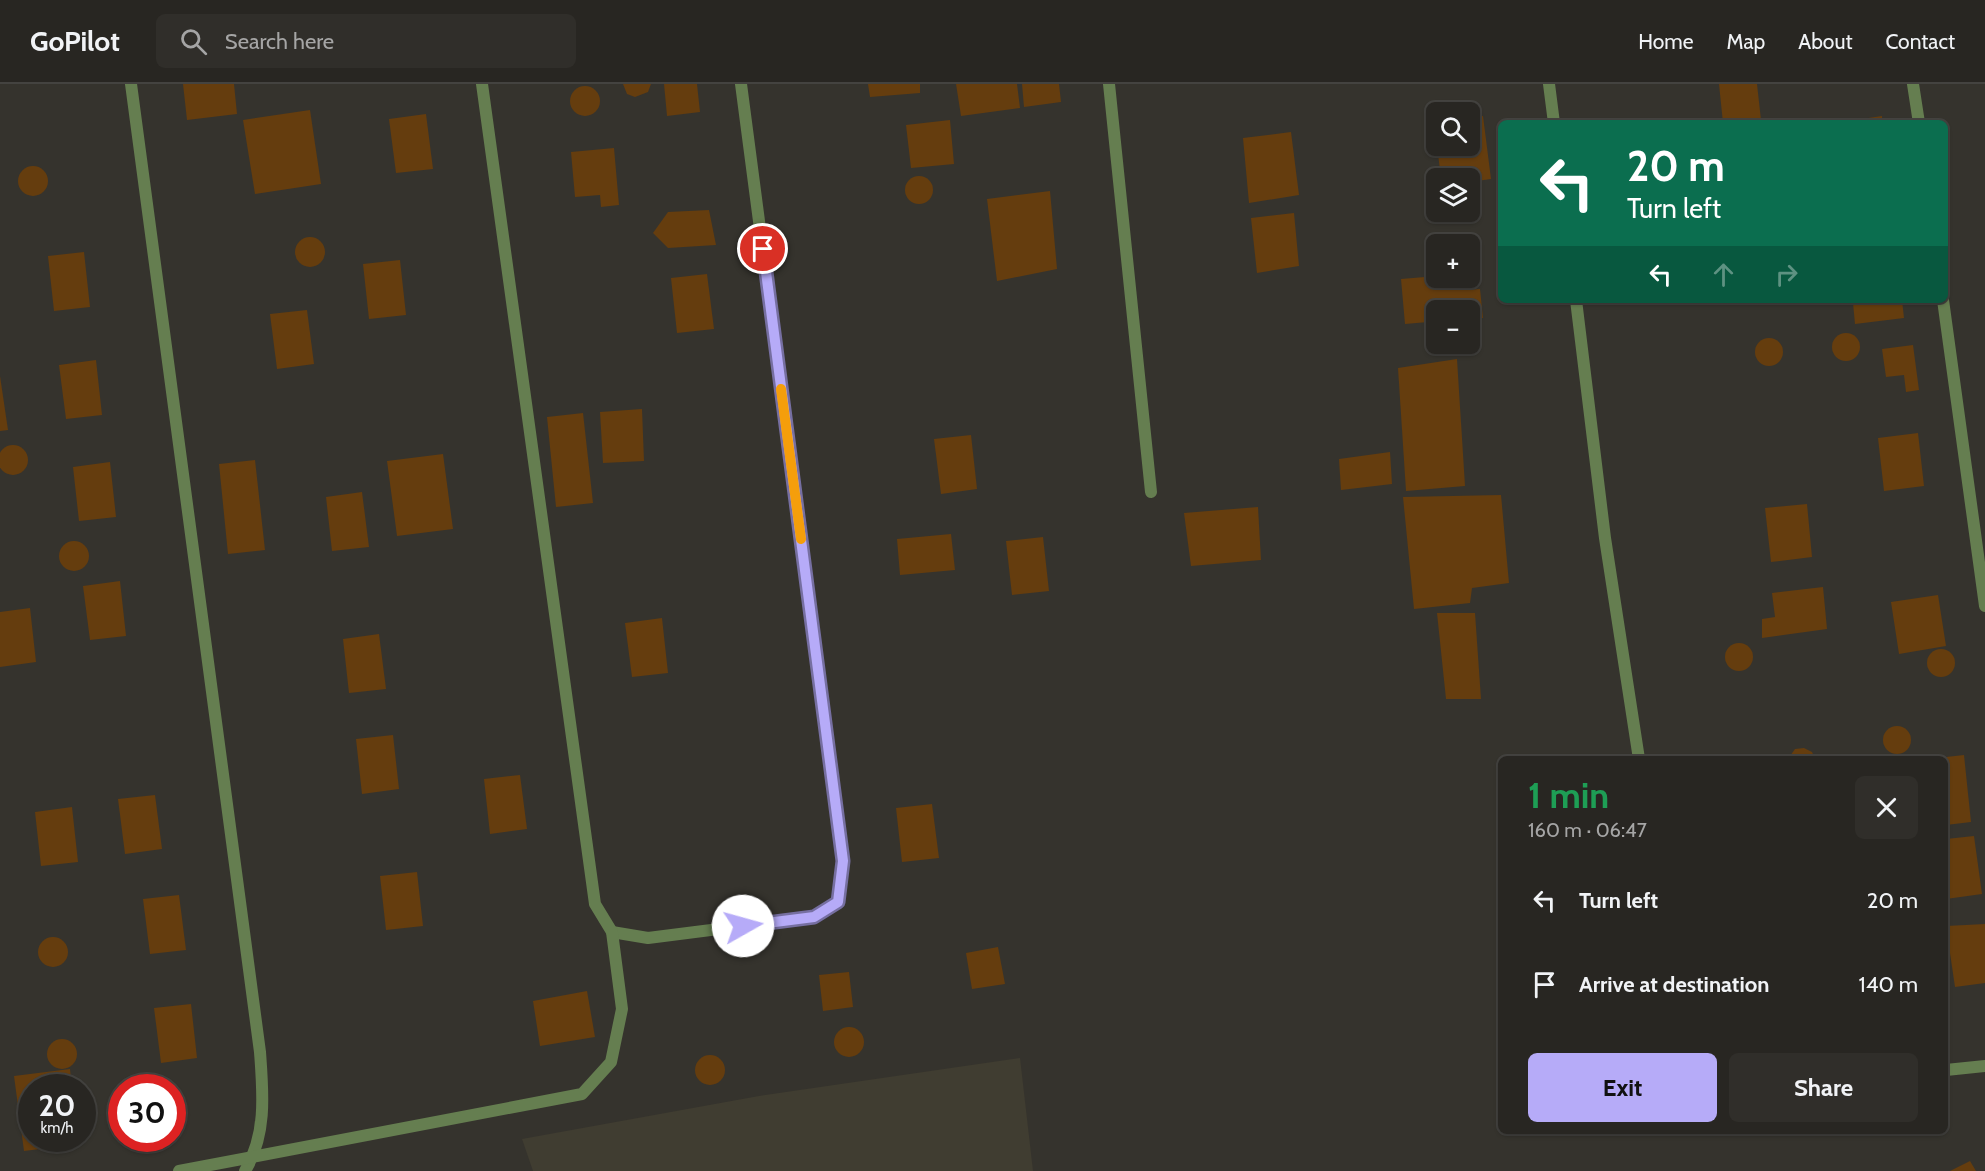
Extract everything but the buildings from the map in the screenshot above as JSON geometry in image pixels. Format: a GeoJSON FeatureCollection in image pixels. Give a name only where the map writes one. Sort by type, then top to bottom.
{"type":"FeatureCollection","features":[{"type":"Feature","properties":{"kind":"street"},"geometry":{"type":"LineString","coordinates":[[131,84],[260,1052],[264,1105],[254,1155],[245,1171]]}},
{"type":"Feature","properties":{"kind":"street"},"geometry":{"type":"LineString","coordinates":[[179,1171],[582,1094],[611,1062],[622,1009],[612,932],[595,904],[482,84]]}},
{"type":"Feature","properties":{"kind":"street"},"geometry":{"type":"LineString","coordinates":[[612,932],[648,938],[814,917],[838,902],[843,861],[741,84]]}},
{"type":"Feature","properties":{"kind":"street"},"geometry":{"type":"LineString","coordinates":[[1109,84],[1151,492]]}},
{"type":"Feature","properties":{"kind":"street"},"geometry":{"type":"LineString","coordinates":[[1550,84],[1554,120]]}},
{"type":"Feature","properties":{"kind":"street"},"geometry":{"type":"LineString","coordinates":[[1913,84],[1919,120]]}},
{"type":"Feature","properties":{"kind":"street"},"geometry":{"type":"LineString","coordinates":[[1576,303],[1605,538],[1639,756]]}},
{"type":"Feature","properties":{"kind":"street"},"geometry":{"type":"LineString","coordinates":[[1943,303],[1985,606]]}},
{"type":"Feature","properties":{"kind":"street"},"geometry":{"type":"LineString","coordinates":[[1948,1070],[1985,1066]]}},
{"type":"Feature","properties":{"kind":"shaded area"},"geometry":{"type":"Polygon","coordinates":[[[1020,1058],[1033,1171],[533,1171],[522,1139],[759,1096],[1020,1058]]]}},
{"type":"Feature","properties":{"kind":"slow traffic"},"geometry":{"type":"LineString","coordinates":[[781,389],[801,539]]}},
{"type":"Feature","properties":{"kind":"route"},"geometry":{"type":"LineString","coordinates":[[743,926],[814,917],[838,902],[843,861],[763,249]]}}]}
